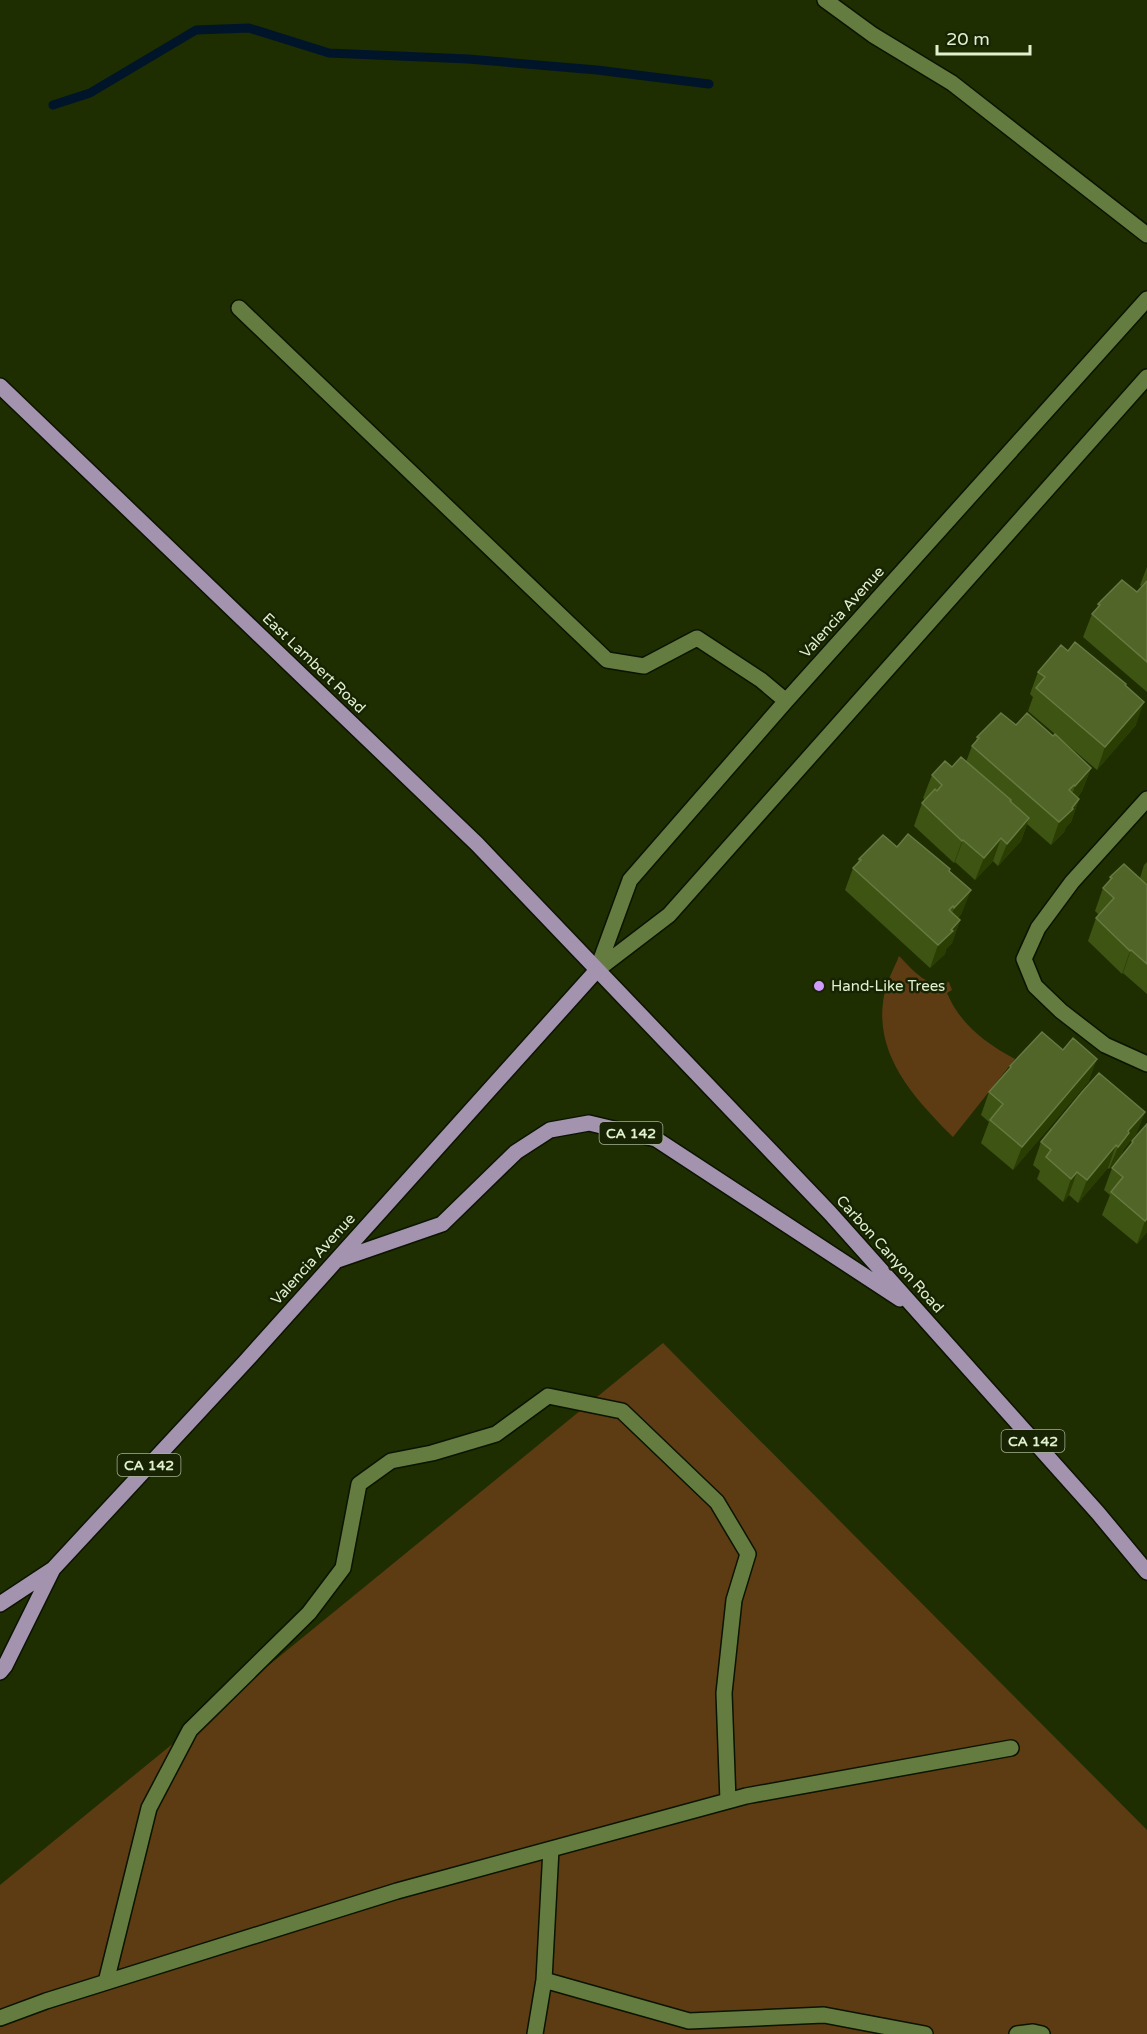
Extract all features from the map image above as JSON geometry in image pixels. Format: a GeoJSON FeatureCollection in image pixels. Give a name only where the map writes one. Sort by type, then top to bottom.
{"type":"FeatureCollection","features":[{"type":"Feature","properties":{"kind":"main road","name":"East Lambert Road"},"geometry":{"type":"LineString","coordinates":[[0,386],[477,844],[597,970]]}},
{"type":"Feature","properties":{"kind":"main road","name":"Valencia Avenue"},"geometry":{"type":"LineString","coordinates":[[0,1604],[53,1569],[336,1261],[597,970]]}},
{"type":"Feature","properties":{"kind":"main road","name":"Carbon Canyon Road"},"geometry":{"type":"LineString","coordinates":[[597,970],[830,1213],[1147,1572]]}},
{"type":"Feature","properties":{"kind":"main road","name":"CA 142"},"geometry":{"type":"LineString","coordinates":[[336,1261],[442,1224],[516,1152],[550,1130],[589,1123],[656,1140],[917,1311]]}},
{"type":"Feature","properties":{"kind":"main road","name":"Valencia Avenue"},"geometry":{"type":"LineString","coordinates":[[0,1672],[53,1569]]}},
{"type":"Feature","properties":{"kind":"street"},"geometry":{"type":"LineString","coordinates":[[825,0],[873,35],[952,83],[1147,235]]}},
{"type":"Feature","properties":{"kind":"street","name":"Valencia Avenue"},"geometry":{"type":"LineString","coordinates":[[597,970],[630,880],[786,701],[1147,299]]}},
{"type":"Feature","properties":{"kind":"street"},"geometry":{"type":"LineString","coordinates":[[239,309],[607,660],[644,666],[698,638],[761,680],[786,701]]}},
{"type":"Feature","properties":{"kind":"street","name":"Valencia Avenue"},"geometry":{"type":"LineString","coordinates":[[597,970],[669,915],[1147,377]]}},
{"type":"Feature","properties":{"kind":"street"},"geometry":{"type":"LineString","coordinates":[[1147,799],[1072,882],[1038,928],[1024,959],[1035,986],[1061,1011],[1105,1045],[1147,1064]]}},
{"type":"Feature","properties":{"kind":"street"},"geometry":{"type":"LineString","coordinates":[[106,1982],[149,1808],[190,1730],[309,1612],[343,1568],[359,1484],[390,1461],[432,1453],[496,1434],[548,1396],[622,1411],[717,1502],[748,1554],[734,1600],[724,1694],[728,1801]]}},
{"type":"Feature","properties":{"kind":"street"},"geometry":{"type":"LineString","coordinates":[[0,2018],[106,1982],[397,1891],[746,1796],[1011,1748]]}},
{"type":"Feature","properties":{"kind":"street"},"geometry":{"type":"LineString","coordinates":[[535,2034],[544,1980],[551,1849]]}},
{"type":"Feature","properties":{"kind":"street"},"geometry":{"type":"LineString","coordinates":[[544,1980],[689,2021],[824,2015],[925,2034]]}},
{"type":"Feature","properties":{"kind":"street"},"geometry":{"type":"LineString","coordinates":[[1017,2034],[1033,2032],[1042,2034]]}},
{"type":"Feature","properties":{"kind":"shaded area"},"geometry":{"type":"Polygon","coordinates":[[[899,956],[928,981],[941,984],[949,982],[952,990],[947,993],[966,1023],[984,1039],[1015,1059],[953,1137],[925,1107],[900,1074],[885,1038],[882,1017],[884,996],[899,956]]]}},
{"type":"Feature","properties":{"kind":"shaded area"},"geometry":{"type":"Polygon","coordinates":[[[663,1343],[1147,1830],[1147,2034],[0,2034],[0,1885],[663,1343]]]}},
{"type":"Feature","properties":{"kind":"building"},"geometry":{"type":"Polygon","coordinates":[[[1122,580],[1137,592],[1147,581],[1147,662],[1092,614],[1100,605],[1098,604],[1122,580]]]}},
{"type":"Feature","properties":{"kind":"building"},"geometry":{"type":"Polygon","coordinates":[[[1075,642],[1144,702],[1105,747],[1036,688],[1045,677],[1038,672],[1061,645],[1068,651],[1075,642]]]}},
{"type":"Feature","properties":{"kind":"building"},"geometry":{"type":"Polygon","coordinates":[[[1001,713],[1016,725],[1027,713],[1053,736],[1055,734],[1091,768],[1069,790],[1079,799],[1073,809],[1059,822],[972,746],[979,738],[977,737],[1001,713]]]}},
{"type":"Feature","properties":{"kind":"building"},"geometry":{"type":"Polygon","coordinates":[[[961,757],[1029,818],[1007,844],[1001,838],[984,858],[962,841],[922,803],[942,785],[932,775],[945,761],[952,767],[961,757]]]}},
{"type":"Feature","properties":{"kind":"building"},"geometry":{"type":"Polygon","coordinates":[[[908,834],[971,890],[954,908],[953,906],[949,910],[960,920],[951,930],[953,931],[938,945],[853,868],[883,835],[897,847],[908,834]]]}},
{"type":"Feature","properties":{"kind":"building"},"geometry":{"type":"Polygon","coordinates":[[[1124,864],[1147,885],[1147,964],[1096,918],[1114,898],[1103,888],[1112,878],[1110,877],[1124,864]]]}},
{"type":"Feature","properties":{"kind":"building"},"geometry":{"type":"Polygon","coordinates":[[[1042,1032],[1063,1050],[1073,1038],[1097,1059],[1022,1147],[990,1120],[1003,1104],[989,1092],[1042,1032]]]}},
{"type":"Feature","properties":{"kind":"building"},"geometry":{"type":"Polygon","coordinates":[[[1099,1073],[1145,1112],[1128,1131],[1129,1133],[1118,1147],[1116,1145],[1087,1180],[1077,1172],[1071,1179],[1046,1157],[1051,1150],[1041,1142],[1099,1073]]]}},
{"type":"Feature","properties":{"kind":"building"},"geometry":{"type":"Polygon","coordinates":[[[1147,1124],[1147,1219],[1145,1221],[1111,1192],[1123,1177],[1112,1168],[1147,1124]]]}},
{"type":"Feature","properties":{"kind":"waterway"},"geometry":{"type":"LineString","coordinates":[[53,105],[90,93],[196,30],[249,28],[329,53],[468,59],[597,70],[709,84]]}},
{"type":"Feature","properties":{"kind":"place","name":"Hand-Like Trees"},"geometry":{"type":"Point","coordinates":[819,986]}}]}
